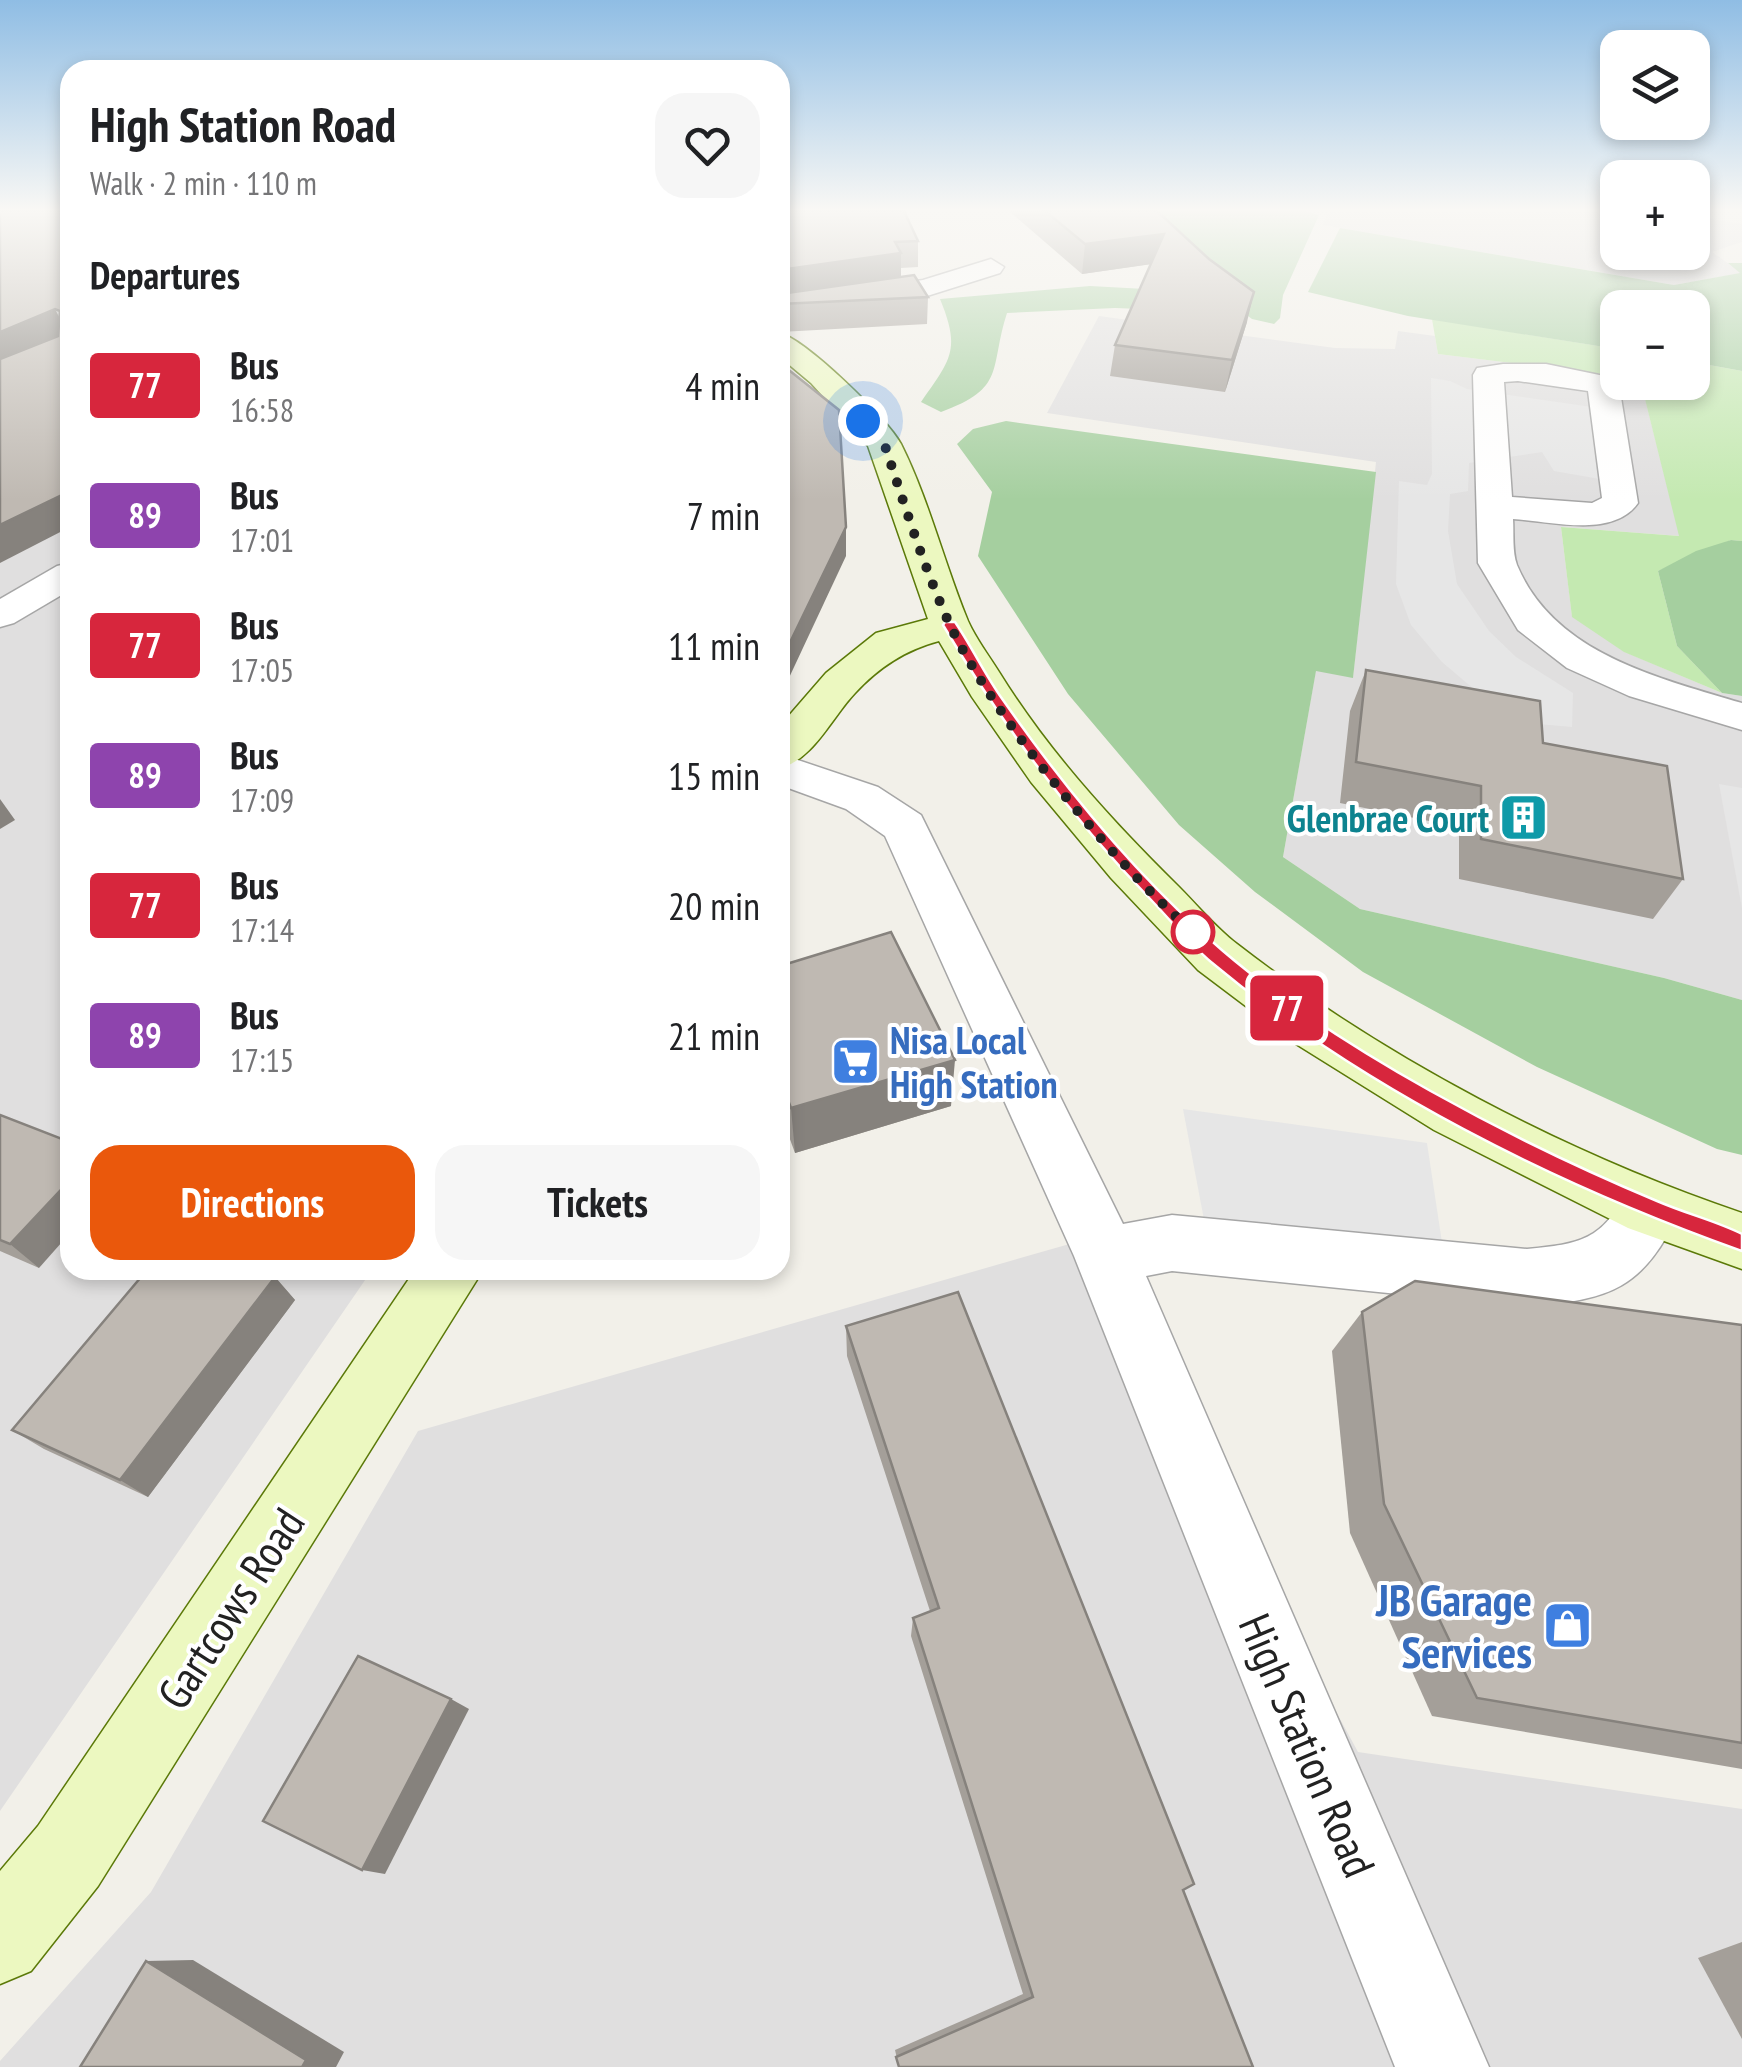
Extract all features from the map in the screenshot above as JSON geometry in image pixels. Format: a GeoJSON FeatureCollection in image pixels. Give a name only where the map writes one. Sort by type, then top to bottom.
{"type":"FeatureCollection","features":[{"type":"Feature","properties":{"kind":"main road"},"geometry":{"type":"LineString","coordinates":[[790,350],[822,376],[884,443],[950,625],[994,698],[1047,772],[1128,866],[1216,956],[1316,1029],[1454,1113],[1650,1208],[1742,1241]]}},
{"type":"Feature","properties":{"kind":"main road"},"geometry":{"type":"LineString","coordinates":[[790,742],[841,682],[890,642],[950,625]]}},
{"type":"Feature","properties":{"kind":"main road","name":"Gartcows Road"},"geometry":{"type":"LineString","coordinates":[[0,1940],[68,1856],[444,1280]]}},
{"type":"Feature","properties":{"kind":"street"},"geometry":{"type":"LineString","coordinates":[[1494,506],[1598,514],[1620,503],[1603,386],[1564,374],[1517,370],[1488,375],[1494,506],[1497,562],[1532,622],[1582,659],[1644,688],[1742,716]]}},
{"type":"Feature","properties":{"kind":"street"},"geometry":{"type":"LineString","coordinates":[[0,616],[60,580]]}},
{"type":"Feature","properties":{"kind":"street","name":"High Station Road"},"geometry":{"type":"LineString","coordinates":[[790,773],[862,798],[904,826],[1106,1256],[1442,2067]]}},
{"type":"Feature","properties":{"kind":"street"},"geometry":{"type":"LineString","coordinates":[[1106,1256],[1172,1242],[1527,1278],[1579,1274],[1606,1262],[1638,1237],[1650,1208]]}},
{"type":"Feature","properties":{"kind":"shaded area"},"geometry":{"type":"Polygon","coordinates":[[[0,307],[60,307],[60,1280],[365,1280],[0,1811],[0,307]]]}},
{"type":"Feature","properties":{"kind":"shaded area"},"geometry":{"type":"Polygon","coordinates":[[[1099,316],[1335,348],[1395,349],[1398,331],[1435,336],[1438,354],[1600,374],[1600,400],[1645,400],[1680,536],[1561,527],[1572,616],[1625,652],[1722,693],[1742,696],[1742,1000],[1664,978],[1360,909],[1283,857],[1316,670],[1353,677],[1376,462],[1047,413],[1099,316]]]}},
{"type":"Feature","properties":{"kind":"shaded area"},"geometry":{"type":"Polygon","coordinates":[[[1431,378],[1467,389],[1606,409],[1617,482],[1554,471],[1542,452],[1469,463],[1468,491],[1450,494],[1448,531],[1457,584],[1489,631],[1516,657],[1573,693],[1572,727],[1527,723],[1475,690],[1442,662],[1411,625],[1396,584],[1399,481],[1427,485],[1432,474],[1431,378]]]}},
{"type":"Feature","properties":{"kind":"shaded area"},"geometry":{"type":"Polygon","coordinates":[[[1719,784],[1742,788],[1742,908],[1719,784]]]}},
{"type":"Feature","properties":{"kind":"shaded area"},"geometry":{"type":"Polygon","coordinates":[[[1183,1109],[1427,1143],[1446,1269],[1209,1246],[1183,1109]]]}},
{"type":"Feature","properties":{"kind":"shaded area"},"geometry":{"type":"Polygon","coordinates":[[[1080,1241],[1358,1752],[1742,1809],[1742,2067],[0,2067],[0,2061],[151,1892],[418,1431],[1080,1241]]]}},
{"type":"Feature","properties":{"kind":"green space"},"geometry":{"type":"Polygon","coordinates":[[[943,307],[1281,307],[1280,318],[1274,324],[1244,313],[1115,308],[1007,313],[996,363],[986,385],[962,403],[941,412],[921,402],[950,353],[943,307]]]}},
{"type":"Feature","properties":{"kind":"green space"},"geometry":{"type":"Polygon","coordinates":[[[1372,307],[1600,307],[1600,346],[1408,316],[1372,307]]]}},
{"type":"Feature","properties":{"kind":"green space"},"geometry":{"type":"Polygon","coordinates":[[[1710,307],[1742,307],[1742,371],[1710,365],[1710,307]]]}},
{"type":"Feature","properties":{"kind":"green space"},"geometry":{"type":"Polygon","coordinates":[[[1432,319],[1600,346],[1600,374],[1438,354],[1432,319]]]}},
{"type":"Feature","properties":{"kind":"green space"},"geometry":{"type":"Polygon","coordinates":[[[1710,365],[1742,371],[1742,541],[1731,540],[1658,571],[1677,646],[1722,693],[1624,652],[1572,617],[1561,527],[1679,536],[1645,400],[1710,400],[1710,365]]]}},
{"type":"Feature","properties":{"kind":"green space"},"geometry":{"type":"Polygon","coordinates":[[[1006,421],[1376,472],[1353,678],[1316,671],[1283,857],[1360,909],[1664,978],[1742,1000],[1742,1155],[1717,1149],[1537,1067],[1363,972],[1255,892],[1179,825],[1068,694],[978,556],[992,492],[957,444],[973,429],[1006,421]]]}},
{"type":"Feature","properties":{"kind":"green space"},"geometry":{"type":"Polygon","coordinates":[[[1731,540],[1742,541],[1742,696],[1722,693],[1677,646],[1658,571],[1696,551],[1731,540]]]}},
{"type":"Feature","properties":{"kind":"building"},"geometry":{"type":"Polygon","coordinates":[[[0,307],[60,307],[60,311],[55,309],[0,332],[0,307]]]}},
{"type":"Feature","properties":{"kind":"building"},"geometry":{"type":"Polygon","coordinates":[[[1132,307],[1249,307],[1232,360],[1115,345],[1132,307]]]}},
{"type":"Feature","properties":{"kind":"building"},"geometry":{"type":"Polygon","coordinates":[[[60,311],[60,496],[0,525],[0,359],[58,336],[60,311]]]}},
{"type":"Feature","properties":{"kind":"building"},"geometry":{"type":"Polygon","coordinates":[[[790,371],[839,410],[846,527],[790,642],[790,371]]]}},
{"type":"Feature","properties":{"kind":"building"},"geometry":{"type":"Polygon","coordinates":[[[1366,670],[1540,701],[1543,743],[1667,766],[1683,879],[1481,839],[1481,786],[1356,762],[1366,670]]]}},
{"type":"Feature","properties":{"kind":"building"},"geometry":{"type":"Polygon","coordinates":[[[891,932],[955,1060],[791,1108],[790,963],[891,932]]]}},
{"type":"Feature","properties":{"kind":"building"},"geometry":{"type":"Polygon","coordinates":[[[0,1115],[60,1138],[60,1191],[10,1244],[0,1240],[0,1115]]]}},
{"type":"Feature","properties":{"kind":"building"},"geometry":{"type":"Polygon","coordinates":[[[139,1280],[273,1280],[120,1480],[12,1430],[139,1280]]]}},
{"type":"Feature","properties":{"kind":"building","name":"JB Garage Services"},"geometry":{"type":"Polygon","coordinates":[[[1415,1281],[1742,1325],[1742,1743],[1477,1698],[1384,1504],[1362,1312],[1415,1281]]]}},
{"type":"Feature","properties":{"kind":"building"},"geometry":{"type":"Polygon","coordinates":[[[958,1292],[1194,1884],[1183,1890],[1253,2067],[899,2067],[896,2057],[1033,1997],[913,1618],[939,1608],[846,1326],[958,1292]]]}},
{"type":"Feature","properties":{"kind":"building"},"geometry":{"type":"Polygon","coordinates":[[[358,1656],[451,1699],[362,1870],[263,1821],[358,1656]]]}},
{"type":"Feature","properties":{"kind":"building"},"geometry":{"type":"Polygon","coordinates":[[[146,1961],[306,2060],[302,2067],[80,2067],[146,1961]]]}},
{"type":"Feature","properties":{"kind":"bus line","name":"77"},"geometry":{"type":"LineString","coordinates":[[950,625],[994,698],[1047,772],[1128,866],[1216,956],[1316,1029],[1454,1113],[1650,1208],[1742,1241]]}},
{"type":"Feature","properties":{"kind":"place","name":"Glenbrae Court"},"geometry":{"type":"Point","coordinates":[1524,817]}},
{"type":"Feature","properties":{"kind":"place","name":"Nisa Local High Station"},"geometry":{"type":"Point","coordinates":[855,1061]}},
{"type":"Feature","properties":{"kind":"place","name":"JB Garage Services"},"geometry":{"type":"Point","coordinates":[1567,1625]}},
{"type":"Feature","properties":{"kind":"route"},"geometry":{"type":"LineString","coordinates":[[863,421],[884,443],[950,625],[994,698],[1047,772],[1128,866],[1193,932]]}}]}
